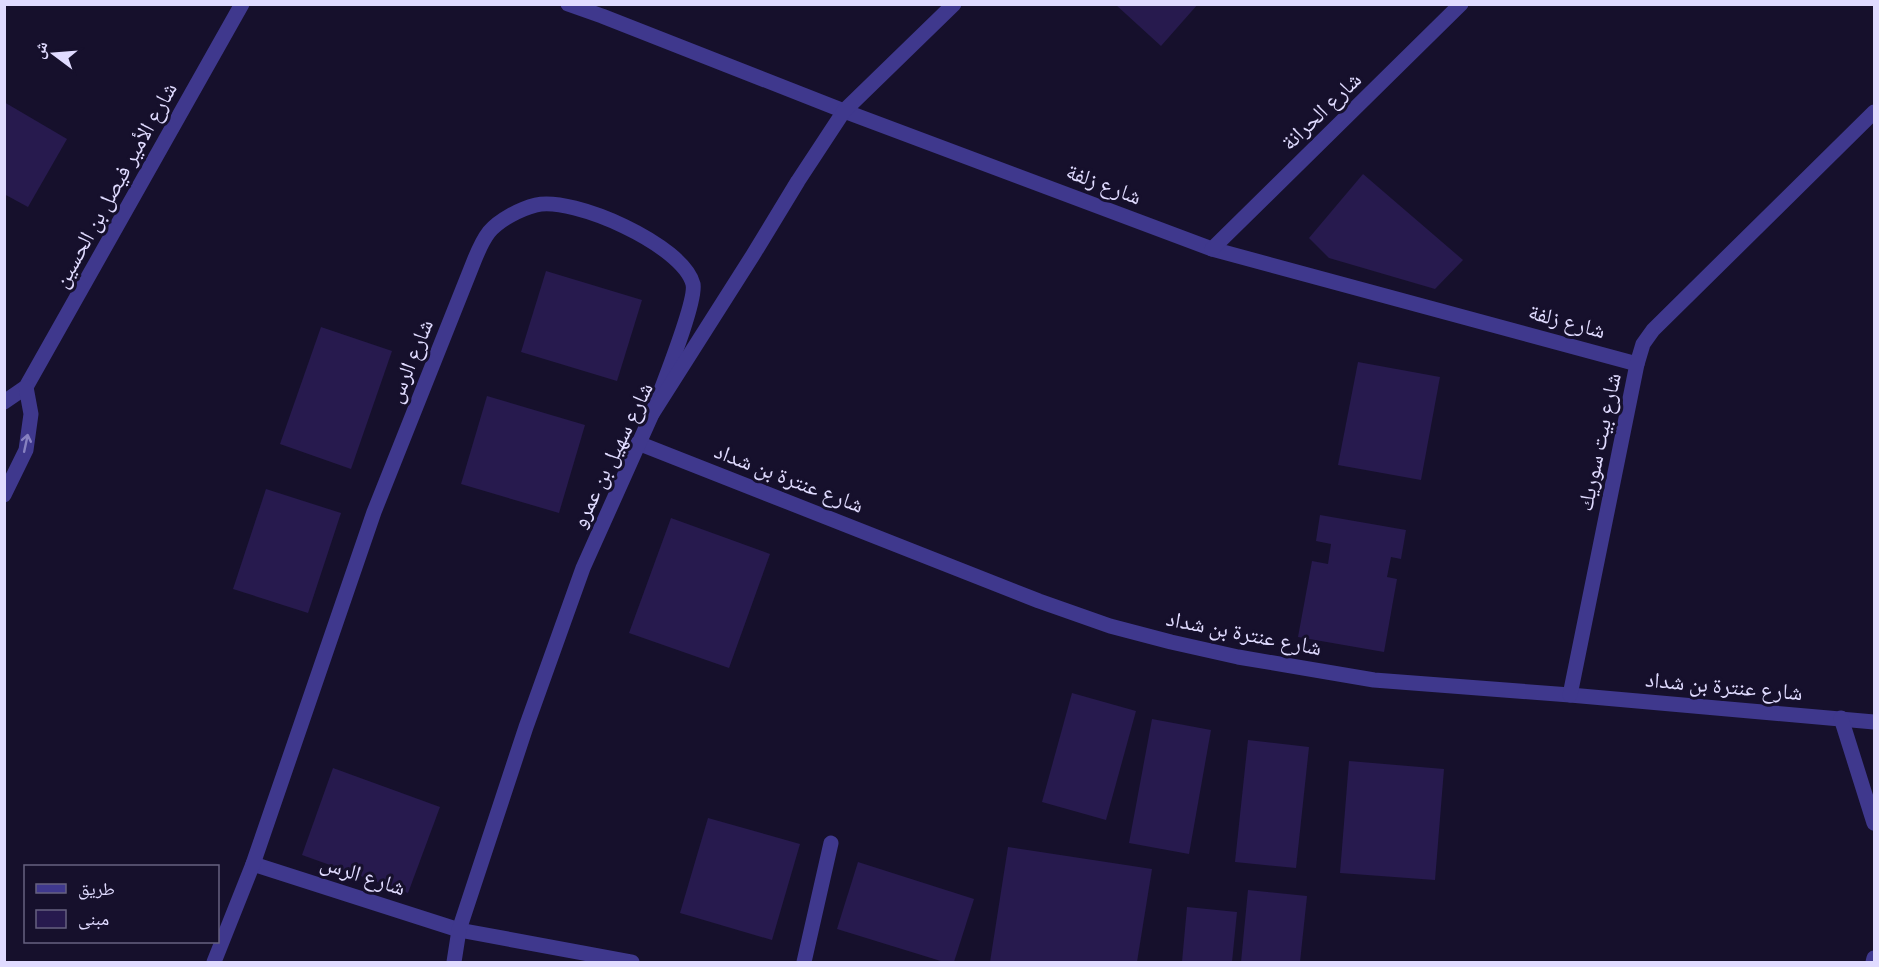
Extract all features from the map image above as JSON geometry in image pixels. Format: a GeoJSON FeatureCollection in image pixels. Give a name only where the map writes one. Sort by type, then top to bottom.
{"type":"FeatureCollection","features":[{"type":"Feature","properties":{"kind":"street","name":"شارع الأمير فيصل بن الحسين"},"geometry":{"type":"LineString","coordinates":[[4,402],[26,387],[242,4]]}},
{"type":"Feature","properties":{"kind":"street","name":"شارع زلفة"},"geometry":{"type":"LineString","coordinates":[[568,4],[606,10],[844,111],[1212,249],[1637,364]]}},
{"type":"Feature","properties":{"kind":"street","name":"شارع سهيل بن عمرو"},"geometry":{"type":"LineString","coordinates":[[454,963],[459,930],[526,727],[583,568],[652,414],[844,111],[954,4]]}},
{"type":"Feature","properties":{"kind":"street","name":"شارع الحرانة"},"geometry":{"type":"LineString","coordinates":[[1212,249],[1461,4]]}},
{"type":"Feature","properties":{"kind":"street","name":"شارع بيت سوريك"},"geometry":{"type":"LineString","coordinates":[[1570,694],[1643,344],[1653,330],[1875,112]]}},
{"type":"Feature","properties":{"kind":"street","name":"شارع الرس"},"geometry":{"type":"LineString","coordinates":[[214,963],[253,864],[374,512],[474,261],[489,232],[518,212],[534,206],[556,205],[581,210],[621,224],[661,247],[684,270],[692,282],[690,310],[652,414]]}},
{"type":"Feature","properties":{"kind":"street"},"geometry":{"type":"LineString","coordinates":[[4,495],[26,450],[32,414],[26,387]]}},
{"type":"Feature","properties":{"kind":"street","name":"شارع عنترة بن شداد"},"geometry":{"type":"LineString","coordinates":[[638,443],[1039,601],[1110,626],[1238,657],[1374,680],[1570,694],[1875,722]]}},
{"type":"Feature","properties":{"kind":"street"},"geometry":{"type":"LineString","coordinates":[[1841,718],[1875,823]]}},
{"type":"Feature","properties":{"kind":"street"},"geometry":{"type":"LineString","coordinates":[[804,963],[831,843]]}},
{"type":"Feature","properties":{"kind":"street","name":"شارع الرس"},"geometry":{"type":"LineString","coordinates":[[253,864],[459,930],[632,963]]}},
{"type":"Feature","properties":{"kind":"street"},"geometry":{"type":"LineString","coordinates":[[1873,963],[1875,958]]}},
{"type":"Feature","properties":{"kind":"building"},"geometry":{"type":"Polygon","coordinates":[[[1115,4],[1198,4],[1161,46],[1115,4]]]}},
{"type":"Feature","properties":{"kind":"building"},"geometry":{"type":"Polygon","coordinates":[[[4,102],[67,139],[28,207],[4,194],[4,102]]]}},
{"type":"Feature","properties":{"kind":"building"},"geometry":{"type":"Polygon","coordinates":[[[1363,174],[1463,260],[1435,289],[1329,258],[1309,238],[1363,174]]]}},
{"type":"Feature","properties":{"kind":"building"},"geometry":{"type":"Polygon","coordinates":[[[546,271],[642,300],[617,381],[521,352],[546,271]]]}},
{"type":"Feature","properties":{"kind":"building"},"geometry":{"type":"Polygon","coordinates":[[[321,327],[392,351],[351,469],[280,444],[321,327]]]}},
{"type":"Feature","properties":{"kind":"building"},"geometry":{"type":"Polygon","coordinates":[[[1358,362],[1440,377],[1421,480],[1338,465],[1358,362]]]}},
{"type":"Feature","properties":{"kind":"building"},"geometry":{"type":"Polygon","coordinates":[[[487,396],[585,425],[559,513],[461,484],[487,396]]]}},
{"type":"Feature","properties":{"kind":"building"},"geometry":{"type":"Polygon","coordinates":[[[266,489],[341,513],[308,613],[233,589],[266,489]]]}},
{"type":"Feature","properties":{"kind":"building"},"geometry":{"type":"Polygon","coordinates":[[[1320,515],[1406,530],[1401,559],[1391,557],[1387,577],[1397,579],[1384,652],[1298,637],[1312,561],[1328,564],[1331,544],[1316,541],[1320,515]]]}},
{"type":"Feature","properties":{"kind":"building"},"geometry":{"type":"Polygon","coordinates":[[[671,518],[770,554],[729,668],[629,633],[671,518]]]}},
{"type":"Feature","properties":{"kind":"building"},"geometry":{"type":"Polygon","coordinates":[[[1072,693],[1136,711],[1106,820],[1042,802],[1072,693]]]}},
{"type":"Feature","properties":{"kind":"building"},"geometry":{"type":"Polygon","coordinates":[[[1152,719],[1211,730],[1189,854],[1129,843],[1152,719]]]}},
{"type":"Feature","properties":{"kind":"building"},"geometry":{"type":"Polygon","coordinates":[[[1248,740],[1309,747],[1296,868],[1235,862],[1248,740]]]}},
{"type":"Feature","properties":{"kind":"building"},"geometry":{"type":"Polygon","coordinates":[[[1349,761],[1444,769],[1435,880],[1340,873],[1349,761]]]}},
{"type":"Feature","properties":{"kind":"building"},"geometry":{"type":"Polygon","coordinates":[[[333,768],[440,807],[408,893],[302,855],[333,768]]]}},
{"type":"Feature","properties":{"kind":"building"},"geometry":{"type":"Polygon","coordinates":[[[708,818],[800,844],[772,940],[680,913],[708,818]]]}},
{"type":"Feature","properties":{"kind":"building"},"geometry":{"type":"Polygon","coordinates":[[[1008,847],[1152,869],[1137,962],[990,962],[1008,847]]]}},
{"type":"Feature","properties":{"kind":"building"},"geometry":{"type":"Polygon","coordinates":[[[858,862],[974,899],[954,962],[944,962],[837,929],[858,862]]]}},
{"type":"Feature","properties":{"kind":"building"},"geometry":{"type":"Polygon","coordinates":[[[1248,890],[1307,896],[1300,962],[1241,962],[1248,890]]]}},
{"type":"Feature","properties":{"kind":"building"},"geometry":{"type":"Polygon","coordinates":[[[1187,907],[1237,912],[1232,962],[1182,962],[1187,907]]]}}]}
